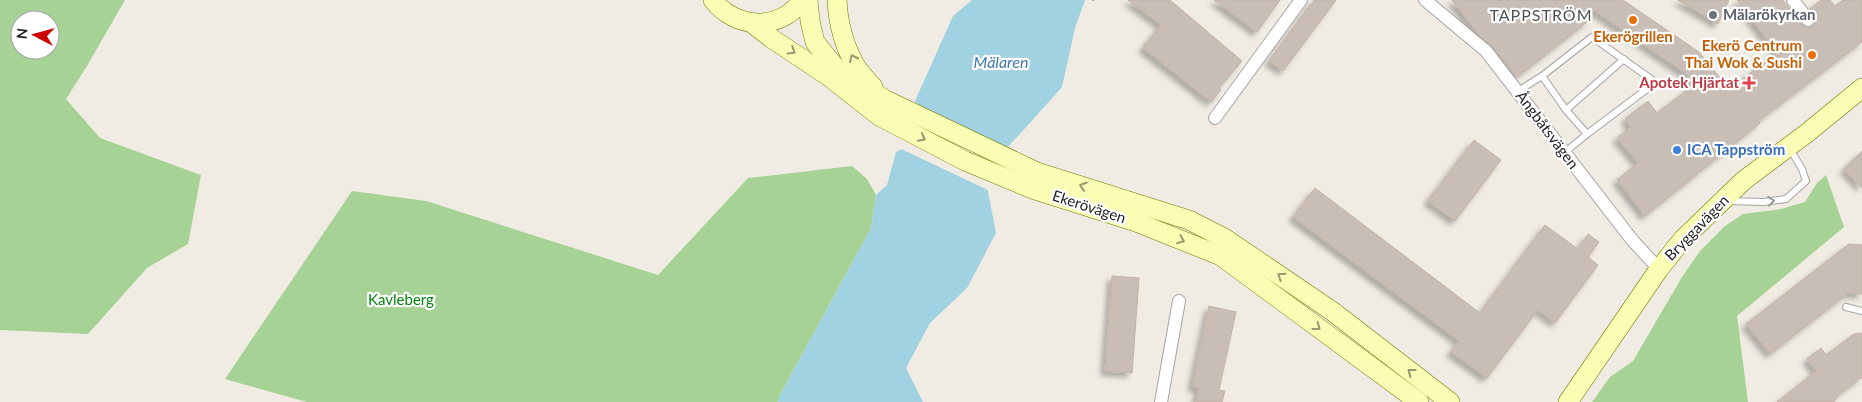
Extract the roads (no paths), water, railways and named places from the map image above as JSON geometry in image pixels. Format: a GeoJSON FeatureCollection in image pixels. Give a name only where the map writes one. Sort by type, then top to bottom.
{"type":"FeatureCollection","features":[{"type":"Feature","properties":{"kind":"main road","name":"Ekerövägen"},"geometry":{"type":"LineString","coordinates":[[713,0],[720,9],[730,16],[752,24],[828,76],[882,104],[1038,172],[1189,220],[1226,239],[1332,311],[1450,402]]}},
{"type":"Feature","properties":{"kind":"main road"},"geometry":{"type":"LineString","coordinates":[[752,24],[766,23],[782,18],[799,5],[802,0]]}},
{"type":"Feature","properties":{"kind":"main road","name":"Ekerövägen"},"geometry":{"type":"LineString","coordinates":[[808,0],[815,42],[839,72],[882,104],[965,160],[1034,190],[1136,222],[1221,256],[1419,402]]}},
{"type":"Feature","properties":{"kind":"main road","name":"Ekerövägen"},"geometry":{"type":"LineString","coordinates":[[837,0],[840,28],[856,66],[882,104]]}},
{"type":"Feature","properties":{"kind":"main road","name":"Bryggavägen"},"geometry":{"type":"LineString","coordinates":[[1568,402],[1659,269],[1684,239],[1743,182],[1862,88]]}},
{"type":"Feature","properties":{"kind":"street"},"geometry":{"type":"LineString","coordinates":[[1215,118],[1301,0]]}},
{"type":"Feature","properties":{"kind":"street","name":"Ångbåtsvägen"},"geometry":{"type":"LineString","coordinates":[[1425,0],[1486,51],[1633,241],[1659,269]]}},
{"type":"Feature","properties":{"kind":"street"},"geometry":{"type":"LineString","coordinates":[[1793,0],[1808,20]]}},
{"type":"Feature","properties":{"kind":"street"},"geometry":{"type":"LineString","coordinates":[[1161,402],[1179,301]]}},
{"type":"Feature","properties":{"kind":"lane"},"geometry":{"type":"LineString","coordinates":[[1518,91],[1542,76],[1592,37],[1651,79],[1647,89],[1564,153]]}},
{"type":"Feature","properties":{"kind":"lane"},"geometry":{"type":"LineString","coordinates":[[1566,110],[1624,59]]}},
{"type":"Feature","properties":{"kind":"lane"},"geometry":{"type":"LineString","coordinates":[[1542,76],[1566,110],[1587,134]]}},
{"type":"Feature","properties":{"kind":"lane"},"geometry":{"type":"LineString","coordinates":[[1722,201],[1764,202],[1786,199],[1806,181],[1802,169],[1788,146]]}},
{"type":"Feature","properties":{"kind":"lane"},"geometry":{"type":"LineString","coordinates":[[1846,308],[1862,311]]}},
{"type":"Feature","properties":{"kind":"water","name":"Mälaren"},"geometry":{"type":"Polygon","coordinates":[[[972,0],[1085,0],[1075,28],[1062,87],[984,171],[996,233],[967,288],[930,323],[906,368],[923,402],[778,402],[780,395],[871,228],[876,195],[887,185],[896,152],[927,135],[936,124],[922,111],[915,101],[953,16],[972,0]]]}},
{"type":"Feature","properties":{"kind":"place","name":"Mälarökyrkan"},"geometry":{"type":"Point","coordinates":[1713,15]}},
{"type":"Feature","properties":{"kind":"place","name":"Ekerögrillen"},"geometry":{"type":"Point","coordinates":[1633,20]}},
{"type":"Feature","properties":{"kind":"place","name":"Ekerö Centrum Thai Wok & Sushi"},"geometry":{"type":"Point","coordinates":[1812,55]}},
{"type":"Feature","properties":{"kind":"place","name":"Apotek Hjärtat"},"geometry":{"type":"Point","coordinates":[1749,83]}},
{"type":"Feature","properties":{"kind":"place","name":"ICA Tappström"},"geometry":{"type":"Point","coordinates":[1677,150]}},
{"type":"Feature","properties":{"kind":"district","name":"TAPPSTRÖM"},"geometry":{"type":"Point","coordinates":[1541,15]}},
{"type":"Feature","properties":{"kind":"park label","name":"Kavleberg"},"geometry":{"type":"Point","coordinates":[401,300]}}]}
